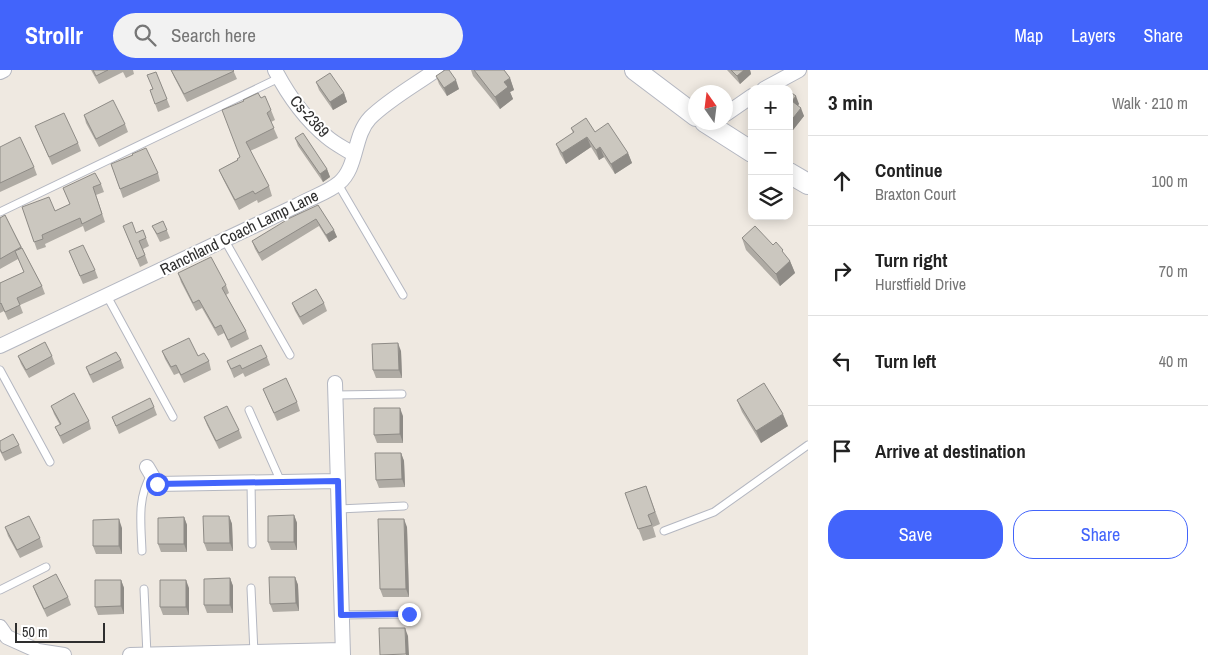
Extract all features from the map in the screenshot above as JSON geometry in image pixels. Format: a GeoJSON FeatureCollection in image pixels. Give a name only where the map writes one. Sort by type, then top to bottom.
{"type":"FeatureCollection","features":[{"type":"Feature","properties":{"kind":"main road"},"geometry":{"type":"LineString","coordinates":[[635,70],[688,110]]}},
{"type":"Feature","properties":{"kind":"main road"},"geometry":{"type":"LineString","coordinates":[[726,130],[748,149]]}},
{"type":"Feature","properties":{"kind":"main road"},"geometry":{"type":"LineString","coordinates":[[791,175],[808,184]]}},
{"type":"Feature","properties":{"kind":"street"},"geometry":{"type":"LineString","coordinates":[[0,72],[4,70]]}},
{"type":"Feature","properties":{"kind":"street","name":"Ranchland Coach Lamp Lane"},"geometry":{"type":"LineString","coordinates":[[0,346],[338,184],[349,169],[359,138],[370,119],[409,88],[436,70]]}},
{"type":"Feature","properties":{"kind":"street"},"geometry":{"type":"LineString","coordinates":[[771,85],[799,70]]}},
{"type":"Feature","properties":{"kind":"street","name":"Cs-2369"},"geometry":{"type":"LineString","coordinates":[[277,74],[302,111],[316,127],[334,142],[353,154]]}},
{"type":"Feature","properties":{"kind":"street"},"geometry":{"type":"LineString","coordinates":[[733,110],[748,99]]}},
{"type":"Feature","properties":{"kind":"street"},"geometry":{"type":"LineString","coordinates":[[130,655],[342,652],[336,389]]}},
{"type":"Feature","properties":{"kind":"street"},"geometry":{"type":"LineString","coordinates":[[149,470],[157,484],[338,481]]}},
{"type":"Feature","properties":{"kind":"street"},"geometry":{"type":"LineString","coordinates":[[0,627],[7,637],[38,653],[64,655]]}},
{"type":"Feature","properties":{"kind":"lane"},"geometry":{"type":"LineString","coordinates":[[0,212],[277,74]]}},
{"type":"Feature","properties":{"kind":"lane"},"geometry":{"type":"LineString","coordinates":[[338,184],[403,295]]}},
{"type":"Feature","properties":{"kind":"lane"},"geometry":{"type":"LineString","coordinates":[[224,239],[290,355]]}},
{"type":"Feature","properties":{"kind":"lane"},"geometry":{"type":"LineString","coordinates":[[107,296],[173,417]]}},
{"type":"Feature","properties":{"kind":"lane"},"geometry":{"type":"LineString","coordinates":[[0,370],[50,462]]}},
{"type":"Feature","properties":{"kind":"lane"},"geometry":{"type":"LineString","coordinates":[[336,389],[402,394]]}},
{"type":"Feature","properties":{"kind":"lane"},"geometry":{"type":"LineString","coordinates":[[249,410],[281,482]]}},
{"type":"Feature","properties":{"kind":"lane"},"geometry":{"type":"LineString","coordinates":[[664,531],[714,512],[808,444]]}},
{"type":"Feature","properties":{"kind":"lane"},"geometry":{"type":"LineString","coordinates":[[142,551],[140,510],[149,470]]}},
{"type":"Feature","properties":{"kind":"lane"},"geometry":{"type":"LineString","coordinates":[[251,482],[252,544]]}},
{"type":"Feature","properties":{"kind":"lane"},"geometry":{"type":"LineString","coordinates":[[339,509],[404,506]]}},
{"type":"Feature","properties":{"kind":"lane"},"geometry":{"type":"LineString","coordinates":[[0,590],[46,567]]}},
{"type":"Feature","properties":{"kind":"lane"},"geometry":{"type":"LineString","coordinates":[[251,588],[254,654]]}},
{"type":"Feature","properties":{"kind":"lane"},"geometry":{"type":"LineString","coordinates":[[144,589],[147,655]]}},
{"type":"Feature","properties":{"kind":"lane"},"geometry":{"type":"LineString","coordinates":[[341,615],[409,614]]}},
{"type":"Feature","properties":{"kind":"building"},"geometry":{"type":"Polygon","coordinates":[[[93,70],[108,70],[96,76],[93,70]]]}},
{"type":"Feature","properties":{"kind":"building"},"geometry":{"type":"Polygon","coordinates":[[[171,70],[233,70],[234,71],[184,94],[171,70]]]}},
{"type":"Feature","properties":{"kind":"building"},"geometry":{"type":"Polygon","coordinates":[[[445,70],[449,70],[456,80],[444,88],[436,76],[445,70]]]}},
{"type":"Feature","properties":{"kind":"building"},"geometry":{"type":"Polygon","coordinates":[[[474,70],[504,70],[510,78],[504,82],[508,87],[495,97],[474,70]]]}},
{"type":"Feature","properties":{"kind":"building"},"geometry":{"type":"Polygon","coordinates":[[[731,70],[744,70],[737,76],[731,70]]]}},
{"type":"Feature","properties":{"kind":"building"},"geometry":{"type":"Polygon","coordinates":[[[156,72],[167,99],[155,104],[150,90],[153,89],[147,75],[156,72]]]}},
{"type":"Feature","properties":{"kind":"building"},"geometry":{"type":"Polygon","coordinates":[[[330,73],[344,93],[330,102],[316,82],[330,73]]]}},
{"type":"Feature","properties":{"kind":"building"},"geometry":{"type":"Polygon","coordinates":[[[258,93],[261,98],[265,96],[271,110],[267,113],[274,128],[246,142],[269,186],[255,194],[253,191],[235,200],[219,170],[240,157],[222,110],[258,93]]]}},
{"type":"Feature","properties":{"kind":"building"},"geometry":{"type":"Polygon","coordinates":[[[113,100],[125,124],[96,139],[84,115],[113,100]]]}},
{"type":"Feature","properties":{"kind":"building"},"geometry":{"type":"Polygon","coordinates":[[[793,102],[801,108],[793,118],[793,102]]]}},
{"type":"Feature","properties":{"kind":"building"},"geometry":{"type":"Polygon","coordinates":[[[64,113],[78,143],[49,157],[35,126],[64,113]]]}},
{"type":"Feature","properties":{"kind":"building"},"geometry":{"type":"Polygon","coordinates":[[[586,118],[595,132],[608,123],[628,153],[611,164],[600,147],[596,150],[587,137],[562,153],[556,144],[574,132],[571,128],[586,118]]]}},
{"type":"Feature","properties":{"kind":"building"},"geometry":{"type":"Polygon","coordinates":[[[303,133],[327,169],[320,174],[295,138],[303,133]]]}},
{"type":"Feature","properties":{"kind":"building"},"geometry":{"type":"Polygon","coordinates":[[[20,137],[34,167],[0,183],[0,147],[20,137]]]}},
{"type":"Feature","properties":{"kind":"building"},"geometry":{"type":"Polygon","coordinates":[[[146,148],[158,173],[120,189],[111,164],[146,148]]]}},
{"type":"Feature","properties":{"kind":"building"},"geometry":{"type":"Polygon","coordinates":[[[95,173],[101,184],[93,187],[102,214],[82,224],[80,218],[42,235],[43,239],[34,242],[22,207],[49,197],[55,211],[70,204],[63,188],[95,173]]]}},
{"type":"Feature","properties":{"kind":"building"},"geometry":{"type":"Polygon","coordinates":[[[318,205],[334,230],[326,235],[316,219],[259,253],[252,241],[290,218],[318,205]]]}},
{"type":"Feature","properties":{"kind":"building"},"geometry":{"type":"Polygon","coordinates":[[[5,215],[21,247],[0,259],[0,218],[5,215]]]}},
{"type":"Feature","properties":{"kind":"building"},"geometry":{"type":"Polygon","coordinates":[[[163,221],[167,230],[157,234],[152,226],[163,221]]]}},
{"type":"Feature","properties":{"kind":"building"},"geometry":{"type":"Polygon","coordinates":[[[132,222],[136,233],[143,230],[146,238],[139,241],[145,255],[137,259],[123,226],[132,222]]]}},
{"type":"Feature","properties":{"kind":"building"},"geometry":{"type":"Polygon","coordinates":[[[755,226],[773,245],[776,242],[790,261],[776,274],[742,238],[755,226]]]}},
{"type":"Feature","properties":{"kind":"building"},"geometry":{"type":"Polygon","coordinates":[[[83,245],[95,270],[80,276],[69,251],[83,245]]]}},
{"type":"Feature","properties":{"kind":"building"},"geometry":{"type":"Polygon","coordinates":[[[22,248],[42,286],[17,298],[20,305],[5,312],[0,304],[0,283],[24,272],[15,251],[22,248]]]}},
{"type":"Feature","properties":{"kind":"building"},"geometry":{"type":"Polygon","coordinates":[[[211,257],[226,285],[222,288],[246,331],[228,340],[221,325],[215,328],[199,300],[193,303],[178,273],[211,257]]]}},
{"type":"Feature","properties":{"kind":"building"},"geometry":{"type":"Polygon","coordinates":[[[316,289],[324,303],[300,317],[292,303],[316,289]]]}},
{"type":"Feature","properties":{"kind":"building"},"geometry":{"type":"Polygon","coordinates":[[[189,338],[198,356],[204,353],[209,361],[181,375],[176,365],[171,367],[162,351],[189,338]]]}},
{"type":"Feature","properties":{"kind":"building"},"geometry":{"type":"Polygon","coordinates":[[[45,342],[52,356],[26,370],[18,356],[45,342]]]}},
{"type":"Feature","properties":{"kind":"building"},"geometry":{"type":"Polygon","coordinates":[[[398,343],[399,370],[373,370],[372,344],[398,343]]]}},
{"type":"Feature","properties":{"kind":"building"},"geometry":{"type":"Polygon","coordinates":[[[261,345],[267,357],[242,369],[240,365],[231,369],[227,361],[261,345]]]}},
{"type":"Feature","properties":{"kind":"building"},"geometry":{"type":"Polygon","coordinates":[[[116,352],[121,360],[90,375],[86,367],[116,352]]]}},
{"type":"Feature","properties":{"kind":"building"},"geometry":{"type":"Polygon","coordinates":[[[286,378],[297,402],[274,413],[263,389],[286,378]]]}},
{"type":"Feature","properties":{"kind":"building"},"geometry":{"type":"Polygon","coordinates":[[[764,383],[783,414],[756,431],[737,400],[764,383]]]}},
{"type":"Feature","properties":{"kind":"building"},"geometry":{"type":"Polygon","coordinates":[[[74,393],[89,421],[60,436],[55,427],[61,424],[51,406],[74,393]]]}},
{"type":"Feature","properties":{"kind":"building"},"geometry":{"type":"Polygon","coordinates":[[[150,398],[154,407],[116,426],[112,417],[150,398]]]}},
{"type":"Feature","properties":{"kind":"building"},"geometry":{"type":"Polygon","coordinates":[[[227,406],[239,430],[216,441],[204,417],[227,406]]]}},
{"type":"Feature","properties":{"kind":"building"},"geometry":{"type":"Polygon","coordinates":[[[374,408],[400,408],[400,434],[374,435],[374,408]]]}},
{"type":"Feature","properties":{"kind":"building"},"geometry":{"type":"Polygon","coordinates":[[[13,434],[19,445],[2,453],[0,441],[13,434]]]}},
{"type":"Feature","properties":{"kind":"building"},"geometry":{"type":"Polygon","coordinates":[[[375,453],[401,453],[402,479],[376,480],[375,453]]]}},
{"type":"Feature","properties":{"kind":"building"},"geometry":{"type":"Polygon","coordinates":[[[646,486],[655,512],[648,515],[652,525],[638,529],[625,493],[646,486]]]}},
{"type":"Feature","properties":{"kind":"building"},"geometry":{"type":"Polygon","coordinates":[[[294,515],[294,542],[268,542],[268,516],[294,515]]]}},
{"type":"Feature","properties":{"kind":"building"},"geometry":{"type":"Polygon","coordinates":[[[29,516],[40,538],[17,550],[5,527],[29,516]]]}},
{"type":"Feature","properties":{"kind":"building"},"geometry":{"type":"Polygon","coordinates":[[[203,516],[229,516],[230,543],[204,543],[203,516]]]}},
{"type":"Feature","properties":{"kind":"building"},"geometry":{"type":"Polygon","coordinates":[[[184,517],[184,544],[158,544],[158,518],[184,517]]]}},
{"type":"Feature","properties":{"kind":"building"},"geometry":{"type":"Polygon","coordinates":[[[119,519],[119,546],[93,546],[93,520],[119,519]]]}},
{"type":"Feature","properties":{"kind":"building"},"geometry":{"type":"Polygon","coordinates":[[[378,519],[404,519],[406,589],[380,589],[378,519]]]}},
{"type":"Feature","properties":{"kind":"building"},"geometry":{"type":"Polygon","coordinates":[[[56,574],[68,597],[44,609],[33,586],[56,574]]]}},
{"type":"Feature","properties":{"kind":"building"},"geometry":{"type":"Polygon","coordinates":[[[269,577],[295,577],[296,603],[270,604],[269,577]]]}},
{"type":"Feature","properties":{"kind":"building"},"geometry":{"type":"Polygon","coordinates":[[[230,578],[230,605],[204,605],[204,579],[230,578]]]}},
{"type":"Feature","properties":{"kind":"building"},"geometry":{"type":"Polygon","coordinates":[[[95,580],[121,580],[121,606],[95,607],[95,580]]]}},
{"type":"Feature","properties":{"kind":"building"},"geometry":{"type":"Polygon","coordinates":[[[160,580],[186,580],[186,607],[160,607],[160,580]]]}},
{"type":"Feature","properties":{"kind":"building"},"geometry":{"type":"Polygon","coordinates":[[[379,628],[405,628],[406,654],[380,655],[379,628]]]}},
{"type":"Feature","properties":{"kind":"route"},"geometry":{"type":"LineString","coordinates":[[157,484],[338,481],[341,615],[409,614]]}}]}
